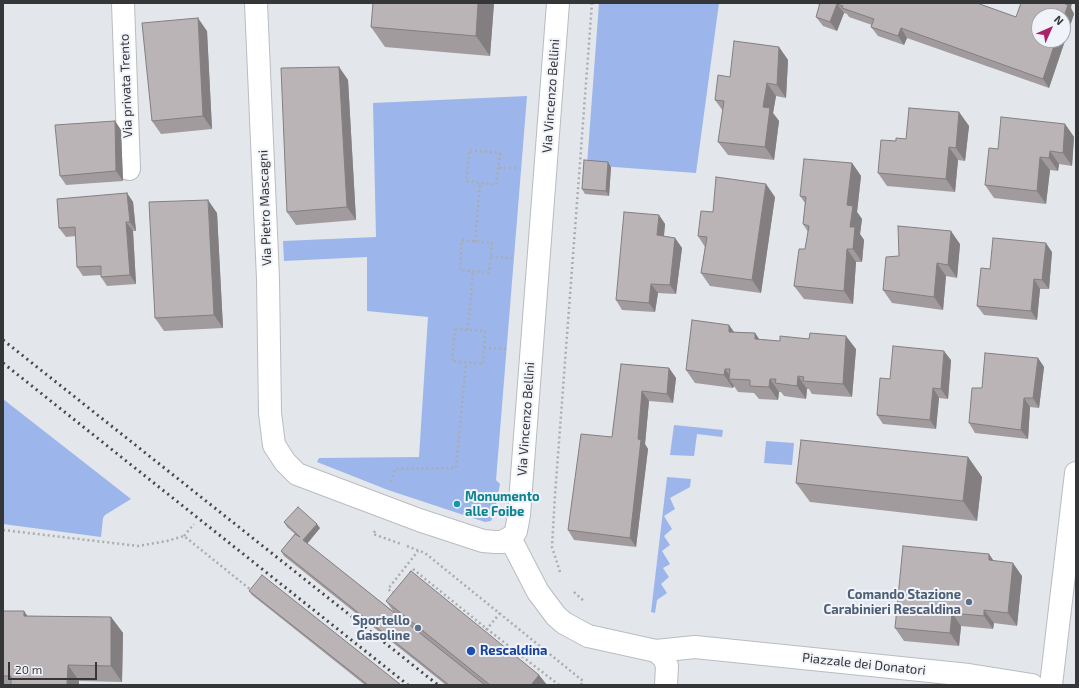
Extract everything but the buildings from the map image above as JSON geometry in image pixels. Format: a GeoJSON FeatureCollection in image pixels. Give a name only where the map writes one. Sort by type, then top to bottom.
{"type":"FeatureCollection","features":[{"type":"Feature","properties":{"kind":"street","name":"Via privata Trento"},"geometry":{"type":"LineString","coordinates":[[123,3],[129,169]]}},
{"type":"Feature","properties":{"kind":"street","name":"Via Pietro Mascagni"},"geometry":{"type":"LineString","coordinates":[[256,3],[268,279],[270,413],[274,445],[284,462],[297,474],[383,507]]}},
{"type":"Feature","properties":{"kind":"street","name":"Via Vincenzo Bellini"},"geometry":{"type":"LineString","coordinates":[[510,538],[516,531],[521,496],[558,3]]}},
{"type":"Feature","properties":{"kind":"street"},"geometry":{"type":"LineString","coordinates":[[1051,685],[1076,473]]}},
{"type":"Feature","properties":{"kind":"street"},"geometry":{"type":"LineString","coordinates":[[383,507],[483,541],[502,542],[510,538],[546,606],[564,623],[588,636],[656,651],[664,658],[667,666],[666,685]]}},
{"type":"Feature","properties":{"kind":"street","name":"Piazzale dei Donatori"},"geometry":{"type":"LineString","coordinates":[[656,651],[695,647],[968,675],[1032,685]]}},
{"type":"Feature","properties":{"kind":"path"},"geometry":{"type":"LineString","coordinates":[[562,576],[552,546],[592,3]]}},
{"type":"Feature","properties":{"kind":"path"},"geometry":{"type":"LineString","coordinates":[[470,150],[500,153],[496,185],[480,183],[466,181],[470,150]]}},
{"type":"Feature","properties":{"kind":"path"},"geometry":{"type":"LineString","coordinates":[[498,168],[524,169]]}},
{"type":"Feature","properties":{"kind":"path"},"geometry":{"type":"LineString","coordinates":[[475,242],[480,183]]}},
{"type":"Feature","properties":{"kind":"path"},"geometry":{"type":"LineString","coordinates":[[462,240],[492,243],[491,256],[489,273],[460,270],[462,240]]}},
{"type":"Feature","properties":{"kind":"path"},"geometry":{"type":"LineString","coordinates":[[491,256],[518,258]]}},
{"type":"Feature","properties":{"kind":"path"},"geometry":{"type":"LineString","coordinates":[[468,330],[473,271]]}},
{"type":"Feature","properties":{"kind":"path"},"geometry":{"type":"LineString","coordinates":[[455,329],[485,331],[484,348],[483,364],[452,361],[455,329]]}},
{"type":"Feature","properties":{"kind":"path"},"geometry":{"type":"LineString","coordinates":[[484,348],[511,349]]}},
{"type":"Feature","properties":{"kind":"path"},"geometry":{"type":"LineString","coordinates":[[383,507],[395,469],[456,468],[466,363]]}},
{"type":"Feature","properties":{"kind":"path"},"geometry":{"type":"LineString","coordinates":[[3,530],[138,546],[167,541],[184,536],[194,524]]}},
{"type":"Feature","properties":{"kind":"path"},"geometry":{"type":"LineString","coordinates":[[184,536],[252,591]]}},
{"type":"Feature","properties":{"kind":"path"},"geometry":{"type":"LineString","coordinates":[[398,587],[393,593],[388,589],[418,551]]}},
{"type":"Feature","properties":{"kind":"path"},"geometry":{"type":"LineString","coordinates":[[408,575],[413,569],[559,685]]}},
{"type":"Feature","properties":{"kind":"path"},"geometry":{"type":"LineString","coordinates":[[459,581],[584,681],[581,685]]}},
{"type":"Feature","properties":{"kind":"path"},"geometry":{"type":"LineString","coordinates":[[569,588],[591,606]]}},
{"type":"Feature","properties":{"kind":"path"},"geometry":{"type":"LineString","coordinates":[[482,634],[500,613]]}},
{"type":"Feature","properties":{"kind":"shaded area"},"geometry":{"type":"Polygon","coordinates":[[[599,3],[719,3],[696,173],[587,165],[599,3]]]}},
{"type":"Feature","properties":{"kind":"shaded area"},"geometry":{"type":"Polygon","coordinates":[[[527,96],[496,480],[500,484],[494,514],[491,521],[485,522],[388,490],[317,462],[319,458],[419,457],[428,317],[367,311],[367,257],[284,261],[283,241],[376,237],[373,103],[527,96]]]}},
{"type":"Feature","properties":{"kind":"shaded area"},"geometry":{"type":"Polygon","coordinates":[[[3,399],[131,499],[105,515],[103,518],[101,537],[3,524],[3,399]]]}},
{"type":"Feature","properties":{"kind":"shaded area"},"geometry":{"type":"Polygon","coordinates":[[[674,425],[723,430],[722,437],[697,434],[694,456],[670,455],[674,425]]]}},
{"type":"Feature","properties":{"kind":"shaded area"},"geometry":{"type":"Polygon","coordinates":[[[766,441],[794,443],[792,465],[764,463],[766,441]]]}},
{"type":"Feature","properties":{"kind":"shaded area"},"geometry":{"type":"Polygon","coordinates":[[[667,477],[691,479],[690,487],[670,498],[675,509],[664,516],[672,529],[664,536],[670,545],[662,551],[670,564],[663,568],[669,577],[661,584],[667,593],[657,600],[655,613],[651,612],[667,477]]]}},
{"type":"Feature","properties":{"kind":"railway"},"geometry":{"type":"LineString","coordinates":[[3,340],[438,685]]}},
{"type":"Feature","properties":{"kind":"railway"},"geometry":{"type":"LineString","coordinates":[[3,363],[408,685]]}},
{"type":"Feature","properties":{"kind":"place","name":"Monumento alle Foibe"},"geometry":{"type":"Point","coordinates":[457,504]}},
{"type":"Feature","properties":{"kind":"place","name":"Comando Stazione Carabinieri Rescaldina"},"geometry":{"type":"Point","coordinates":[969,602]}},
{"type":"Feature","properties":{"kind":"place","name":"Sportello Gasoline"},"geometry":{"type":"Point","coordinates":[418,628]}},
{"type":"Feature","properties":{"kind":"place","name":"Rescaldina"},"geometry":{"type":"Point","coordinates":[471,651]}}]}
